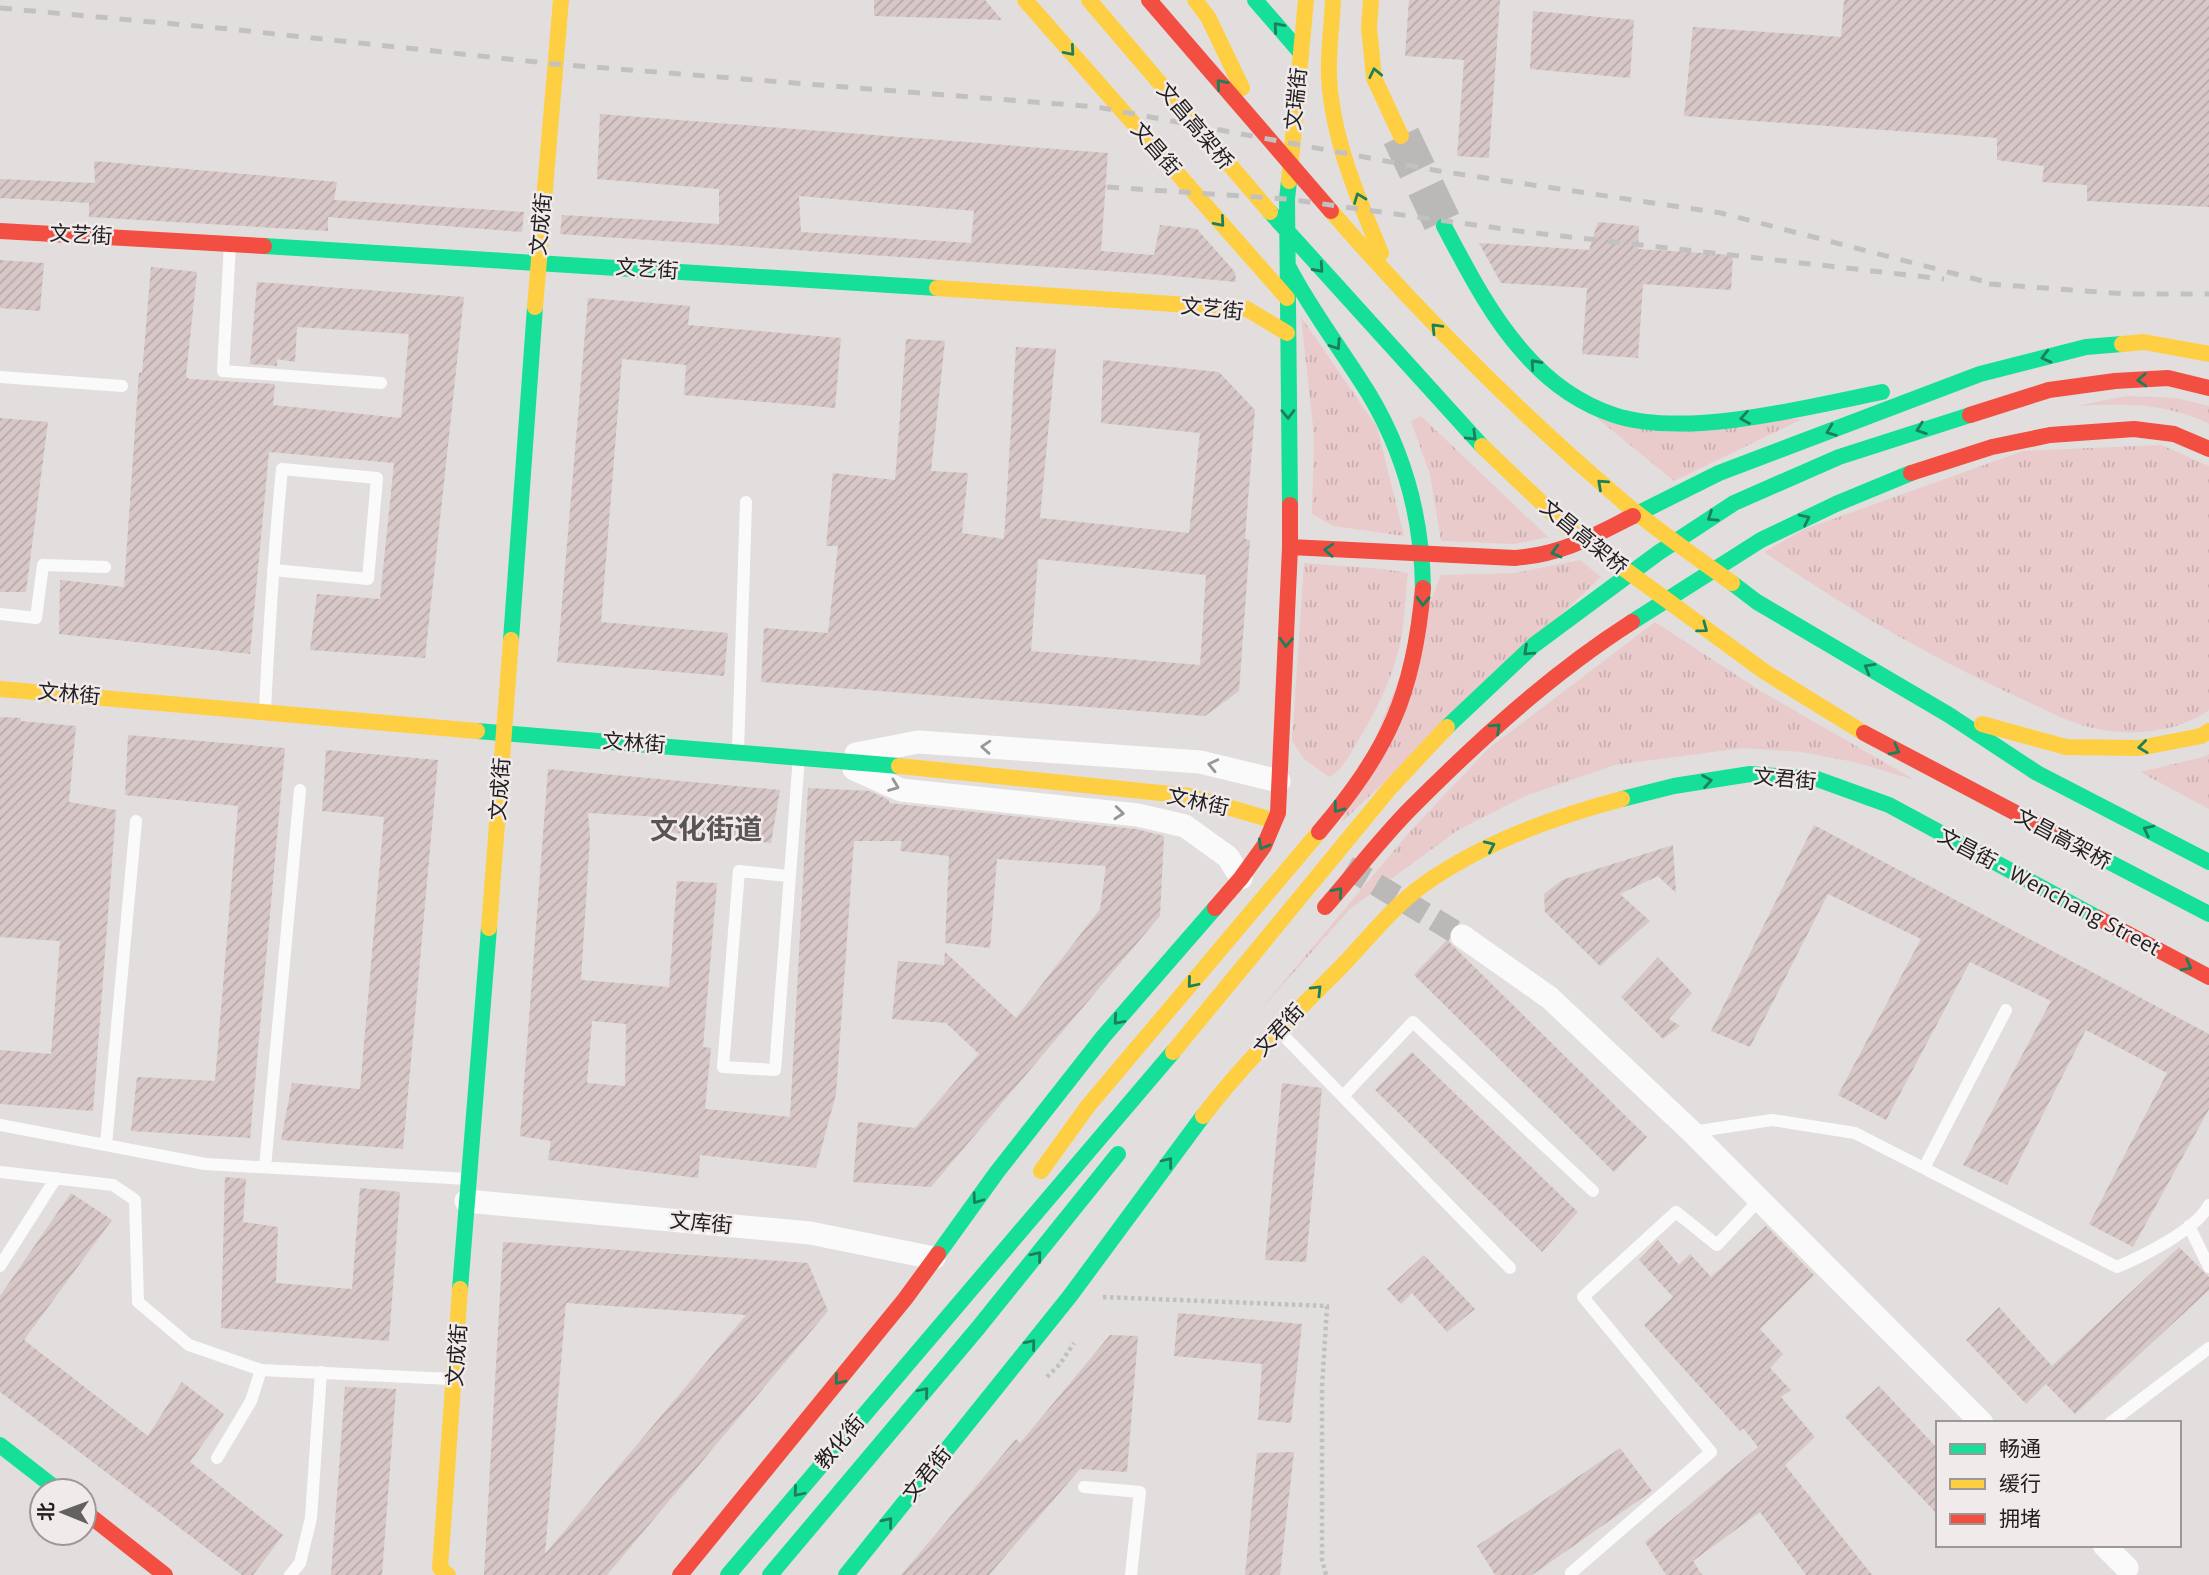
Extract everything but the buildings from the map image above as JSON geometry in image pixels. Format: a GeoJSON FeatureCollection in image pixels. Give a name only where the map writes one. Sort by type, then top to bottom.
{"type":"FeatureCollection","features":[{"type":"Feature","properties":{"kind":"main road","name":"文成街"},"geometry":{"type":"LineString","coordinates":[[448,1575],[440,1568],[467,1190],[538,262],[561,0]]}},
{"type":"Feature","properties":{"kind":"main road","name":"文昌街"},"geometry":{"type":"LineString","coordinates":[[1025,0],[1287,298]]}},
{"type":"Feature","properties":{"kind":"main road","name":"文昌高架桥"},"geometry":{"type":"LineString","coordinates":[[1089,0],[1241,180],[1467,432],[1567,527],[1765,672],[1862,732],[2209,914]]}},
{"type":"Feature","properties":{"kind":"main road"},"geometry":{"type":"LineString","coordinates":[[1149,0],[1394,284],[1504,396],[1623,502],[1757,602],[1949,715],[2037,773],[2209,862]]}},
{"type":"Feature","properties":{"kind":"main road"},"geometry":{"type":"LineString","coordinates":[[1195,0],[1208,17],[1262,131]]}},
{"type":"Feature","properties":{"kind":"main road"},"geometry":{"type":"LineString","coordinates":[[1255,0],[1301,53]]}},
{"type":"Feature","properties":{"kind":"main road","name":"文瑞街"},"geometry":{"type":"LineString","coordinates":[[1287,298],[1287,199],[1306,0]]}},
{"type":"Feature","properties":{"kind":"main road"},"geometry":{"type":"LineString","coordinates":[[1333,0],[1329,77],[1336,130],[1357,195],[1394,284]]}},
{"type":"Feature","properties":{"kind":"main road"},"geometry":{"type":"LineString","coordinates":[[1371,0],[1369,27],[1374,78],[1401,136]]}},
{"type":"Feature","properties":{"kind":"main road"},"geometry":{"type":"LineString","coordinates":[[1028,1184],[1088,1106],[1336,812],[1368,767],[1394,723],[1409,677],[1422,619],[1424,568],[1418,512],[1401,460],[1371,397],[1311,308],[1241,180]]}},
{"type":"Feature","properties":{"kind":"main road"},"geometry":{"type":"LineString","coordinates":[[1444,226],[1476,284],[1510,337],[1544,374],[1584,404],[1632,420],[1681,424],[1736,419],[1980,374],[2086,347],[2144,342],[2195,350],[2209,355]]}},
{"type":"Feature","properties":{"kind":"main road","name":"文艺街"},"geometry":{"type":"LineString","coordinates":[[0,231],[538,262],[1247,309],[1287,333]]}},
{"type":"Feature","properties":{"kind":"main road"},"geometry":{"type":"LineString","coordinates":[[680,1575],[905,1299],[997,1172],[1103,1037],[1241,878],[1264,846],[1278,813],[1290,547],[1287,298]]}},
{"type":"Feature","properties":{"kind":"main road"},"geometry":{"type":"LineString","coordinates":[[1290,547],[1515,558],[1541,556],[1567,549],[1719,473],[1980,374]]}},
{"type":"Feature","properties":{"kind":"main road"},"geometry":{"type":"LineString","coordinates":[[953,1308],[1151,1079],[1390,788],[1464,709],[1534,645],[1658,553],[1734,503],[1839,457],[2025,397],[2049,390],[2115,381],[2168,378],[2209,388]]}},
{"type":"Feature","properties":{"kind":"main road"},"geometry":{"type":"LineString","coordinates":[[1312,922],[1411,808],[1515,710],[1607,638],[1761,540],[1836,504],[1930,465],[1992,447],[2050,435],[2134,429],[2174,434],[2209,449]]}},
{"type":"Feature","properties":{"kind":"main road","name":"文林街"},"geometry":{"type":"LineString","coordinates":[[0,689],[832,759],[1190,796],[1265,818]]}},
{"type":"Feature","properties":{"kind":"main road"},"geometry":{"type":"LineString","coordinates":[[1949,715],[2066,747],[2139,748],[2201,736],[2209,731]]}},
{"type":"Feature","properties":{"kind":"main road","name":"文君街"},"geometry":{"type":"LineString","coordinates":[[846,1575],[1070,1296],[1216,1099],[1278,1029],[1339,969],[1363,941],[1422,886],[1486,847],[1577,811],[1674,786],[1750,774],[1817,779],[1889,806]]}},
{"type":"Feature","properties":{"kind":"main road","name":"文昌街 - Wenchang Street"},"geometry":{"type":"LineString","coordinates":[[1889,806],[2209,978]]}},
{"type":"Feature","properties":{"kind":"main road"},"geometry":{"type":"LineString","coordinates":[[978,1328],[1126,1144]]}},
{"type":"Feature","properties":{"kind":"main road"},"geometry":{"type":"LineString","coordinates":[[1098,1232],[1141,1197]]}},
{"type":"Feature","properties":{"kind":"main road"},"geometry":{"type":"LineString","coordinates":[[953,1308],[1010,1219]]}},
{"type":"Feature","properties":{"kind":"main road"},"geometry":{"type":"LineString","coordinates":[[905,1299],[974,1230]]}},
{"type":"Feature","properties":{"kind":"main road"},"geometry":{"type":"LineString","coordinates":[[978,1328],[1032,1284]]}},
{"type":"Feature","properties":{"kind":"main road","name":"教化街"},"geometry":{"type":"LineString","coordinates":[[728,1575],[953,1308]]}},
{"type":"Feature","properties":{"kind":"main road","name":"教化街"},"geometry":{"type":"LineString","coordinates":[[770,1575],[978,1328]]}},
{"type":"Feature","properties":{"kind":"main road"},"geometry":{"type":"LineString","coordinates":[[0,1445],[41,1477]]}},
{"type":"Feature","properties":{"kind":"main road"},"geometry":{"type":"LineString","coordinates":[[98,1522],[165,1575]]}},
{"type":"Feature","properties":{"kind":"street"},"geometry":{"type":"LineString","coordinates":[[832,759],[918,742],[1200,762],[1279,780]]}},
{"type":"Feature","properties":{"kind":"street"},"geometry":{"type":"LineString","coordinates":[[832,759],[901,790],[1138,815],[1185,826],[1228,857],[1241,878]]}},
{"type":"Feature","properties":{"kind":"street"},"geometry":{"type":"LineString","coordinates":[[1462,936],[1550,998],[1692,1132],[1980,1421]]}},
{"type":"Feature","properties":{"kind":"street","name":"文库街"},"geometry":{"type":"LineString","coordinates":[[467,1190],[810,1233],[934,1258]]}},
{"type":"Feature","properties":{"kind":"street"},"geometry":{"type":"LineString","coordinates":[[2106,1547],[2127,1568]]}},
{"type":"Feature","properties":{"kind":"lane"},"geometry":{"type":"LineString","coordinates":[[230,244],[223,370],[381,383]]}},
{"type":"Feature","properties":{"kind":"lane"},"geometry":{"type":"LineString","coordinates":[[0,377],[122,386]]}},
{"type":"Feature","properties":{"kind":"lane"},"geometry":{"type":"LineString","coordinates":[[265,711],[273,570],[282,470],[377,478],[368,579],[273,570]]}},
{"type":"Feature","properties":{"kind":"lane"},"geometry":{"type":"LineString","coordinates":[[738,751],[746,502]]}},
{"type":"Feature","properties":{"kind":"lane"},"geometry":{"type":"LineString","coordinates":[[0,614],[36,618],[43,565],[105,568]]}},
{"type":"Feature","properties":{"kind":"lane"},"geometry":{"type":"LineString","coordinates":[[788,876],[739,872],[723,1067],[775,1070],[799,757]]}},
{"type":"Feature","properties":{"kind":"lane"},"geometry":{"type":"LineString","coordinates":[[265,1167],[300,790]]}},
{"type":"Feature","properties":{"kind":"lane"},"geometry":{"type":"LineString","coordinates":[[106,1145],[136,821]]}},
{"type":"Feature","properties":{"kind":"lane"},"geometry":{"type":"LineString","coordinates":[[1924,1168],[2006,1010]]}},
{"type":"Feature","properties":{"kind":"lane"},"geometry":{"type":"LineString","coordinates":[[1343,1096],[1413,1022],[1593,1191]]}},
{"type":"Feature","properties":{"kind":"lane"},"geometry":{"type":"LineString","coordinates":[[1278,1029],[1510,1268]]}},
{"type":"Feature","properties":{"kind":"lane"},"geometry":{"type":"LineString","coordinates":[[1692,1132],[1772,1120],[1855,1133],[2117,1267],[2143,1256],[2203,1217],[2209,1205]]}},
{"type":"Feature","properties":{"kind":"lane"},"geometry":{"type":"LineString","coordinates":[[0,1125],[205,1164],[265,1167],[467,1190]]}},
{"type":"Feature","properties":{"kind":"lane"},"geometry":{"type":"LineString","coordinates":[[0,1172],[113,1185],[135,1200],[138,1302],[189,1345],[261,1370],[455,1379]]}},
{"type":"Feature","properties":{"kind":"lane"},"geometry":{"type":"LineString","coordinates":[[0,1266],[56,1178]]}},
{"type":"Feature","properties":{"kind":"lane"},"geometry":{"type":"LineString","coordinates":[[1571,1573],[1711,1452],[1583,1297],[1676,1212],[1717,1245],[1759,1200]]}},
{"type":"Feature","properties":{"kind":"lane"},"geometry":{"type":"LineString","coordinates":[[2189,1226],[2209,1267]]}},
{"type":"Feature","properties":{"kind":"lane"},"geometry":{"type":"LineString","coordinates":[[2113,1421],[2209,1348]]}},
{"type":"Feature","properties":{"kind":"lane"},"geometry":{"type":"LineString","coordinates":[[217,1458],[251,1401],[261,1370]]}},
{"type":"Feature","properties":{"kind":"lane"},"geometry":{"type":"LineString","coordinates":[[290,1575],[300,1563],[311,1518],[321,1373]]}},
{"type":"Feature","properties":{"kind":"lane"},"geometry":{"type":"LineString","coordinates":[[1084,1487],[1140,1492],[1131,1575]]}},
{"type":"Feature","properties":{"kind":"path"},"geometry":{"type":"LineString","coordinates":[[1070,1296],[1327,1306],[1321,1388],[1322,1559],[1326,1575]]}},
{"type":"Feature","properties":{"kind":"green space"},"geometry":{"type":"Polygon","coordinates":[[[1301,317],[1377,427],[1404,536],[1333,526],[1312,514],[1314,436],[1301,317]]]}},
{"type":"Feature","properties":{"kind":"green space"},"geometry":{"type":"Polygon","coordinates":[[[2127,396],[2176,398],[2209,406],[2209,424],[2160,408],[2128,405],[2076,406],[2127,396]]]}},
{"type":"Feature","properties":{"kind":"green space"},"geometry":{"type":"Polygon","coordinates":[[[1421,416],[1548,537],[1514,544],[1441,541],[1430,475],[1411,421],[1421,416]]]}},
{"type":"Feature","properties":{"kind":"green space"},"geometry":{"type":"Polygon","coordinates":[[[1597,418],[1802,419],[1674,481],[1597,418]]]}},
{"type":"Feature","properties":{"kind":"green space"},"geometry":{"type":"Polygon","coordinates":[[[2161,445],[2209,466],[2209,710],[2179,725],[2145,732],[2109,731],[2060,717],[1917,646],[1824,592],[1764,552],[1805,529],[2023,451],[2161,445]]]}},
{"type":"Feature","properties":{"kind":"green space"},"geometry":{"type":"Polygon","coordinates":[[[1580,560],[1601,577],[1341,823],[1441,575],[1515,573],[1580,560]]]}},
{"type":"Feature","properties":{"kind":"green space"},"geometry":{"type":"Polygon","coordinates":[[[1304,563],[1408,573],[1402,635],[1388,684],[1348,758],[1338,771],[1329,777],[1304,759],[1292,741],[1304,563]]]}},
{"type":"Feature","properties":{"kind":"green space"},"geometry":{"type":"Polygon","coordinates":[[[1655,622],[1759,690],[1915,780],[1854,762],[1801,752],[1743,748],[1615,765],[1525,796],[1458,830],[1350,909],[1253,1018],[1413,828],[1489,748],[1655,622]]]}},
{"type":"Feature","properties":{"kind":"green space"},"geometry":{"type":"Polygon","coordinates":[[[2209,754],[2209,809],[2140,772],[2203,757],[2209,754]]]}},
{"type":"Feature","properties":{"kind":"tunnel"},"geometry":{"type":"LineString","coordinates":[[1401,136],[1444,226]]}},
{"type":"Feature","properties":{"kind":"tunnel"},"geometry":{"type":"LineString","coordinates":[[1347,867],[1462,936]]}},
{"type":"Feature","properties":{"kind":"railway"},"geometry":{"type":"LineString","coordinates":[[0,8],[555,64],[1097,107],[1439,171],[1721,213],[1998,285]]}},
{"type":"Feature","properties":{"kind":"railway"},"geometry":{"type":"LineString","coordinates":[[1107,187],[1287,199],[1526,232],[1944,279]]}},
{"type":"Feature","properties":{"kind":"railway"},"geometry":{"type":"LineString","coordinates":[[1989,284],[2127,294],[2209,294]]}},
{"type":"Feature","properties":{"kind":"traffic: fast"},"geometry":{"type":"LineString","coordinates":[[1255,0],[1301,53]]}},
{"type":"Feature","properties":{"kind":"traffic: fast"},"geometry":{"type":"LineString","coordinates":[[1289,181],[1290,505]]}},
{"type":"Feature","properties":{"kind":"traffic: fast"},"geometry":{"type":"LineString","coordinates":[[1270,212],[1482,446]]}},
{"type":"Feature","properties":{"kind":"traffic: fast"},"geometry":{"type":"LineString","coordinates":[[1444,226],[1490,307],[1523,352],[1564,390],[1614,415],[1643,422],[1711,422],[1783,412],[1882,392]]}},
{"type":"Feature","properties":{"kind":"traffic: fast"},"geometry":{"type":"LineString","coordinates":[[264,246],[937,288]]}},
{"type":"Feature","properties":{"kind":"traffic: fast"},"geometry":{"type":"LineString","coordinates":[[1288,266],[1369,394],[1402,463],[1415,512],[1423,588]]}},
{"type":"Feature","properties":{"kind":"traffic: fast"},"geometry":{"type":"LineString","coordinates":[[511,640],[535,307]]}},
{"type":"Feature","properties":{"kind":"traffic: fast"},"geometry":{"type":"LineString","coordinates":[[1633,516],[1719,473],[1980,374],[2086,347],[2122,344]]}},
{"type":"Feature","properties":{"kind":"traffic: fast"},"geometry":{"type":"LineString","coordinates":[[1447,727],[1534,645],[1658,553],[1734,503],[1839,457],[1970,415]]}},
{"type":"Feature","properties":{"kind":"traffic: fast"},"geometry":{"type":"LineString","coordinates":[[1632,622],[1761,540],[1836,504],[1911,473]]}},
{"type":"Feature","properties":{"kind":"traffic: fast"},"geometry":{"type":"LineString","coordinates":[[1732,583],[1757,602],[1949,715],[2037,773],[2209,862]]}},
{"type":"Feature","properties":{"kind":"traffic: fast"},"geometry":{"type":"LineString","coordinates":[[477,731],[899,766]]}},
{"type":"Feature","properties":{"kind":"traffic: fast"},"geometry":{"type":"LineString","coordinates":[[1622,799],[1674,786],[1750,774],[1817,779],[1889,805],[2098,918]]}},
{"type":"Feature","properties":{"kind":"traffic: fast"},"geometry":{"type":"LineString","coordinates":[[2065,839],[2209,914]]}},
{"type":"Feature","properties":{"kind":"traffic: fast"},"geometry":{"type":"LineString","coordinates":[[938,1254],[997,1172],[1103,1037],[1215,908]]}},
{"type":"Feature","properties":{"kind":"traffic: fast"},"geometry":{"type":"LineString","coordinates":[[460,1289],[489,928]]}},
{"type":"Feature","properties":{"kind":"traffic: fast"},"geometry":{"type":"LineString","coordinates":[[728,1575],[1173,1052]]}},
{"type":"Feature","properties":{"kind":"traffic: fast"},"geometry":{"type":"LineString","coordinates":[[846,1575],[1070,1296],[1203,1116]]}},
{"type":"Feature","properties":{"kind":"traffic: fast"},"geometry":{"type":"LineString","coordinates":[[770,1575],[978,1328],[1118,1154]]}},
{"type":"Feature","properties":{"kind":"traffic: fast"},"geometry":{"type":"LineString","coordinates":[[0,1445],[41,1477]]}},
{"type":"Feature","properties":{"kind":"traffic: slow"},"geometry":{"type":"LineString","coordinates":[[535,307],[561,0]]}},
{"type":"Feature","properties":{"kind":"traffic: slow"},"geometry":{"type":"LineString","coordinates":[[1025,0],[1287,298]]}},
{"type":"Feature","properties":{"kind":"traffic: slow"},"geometry":{"type":"LineString","coordinates":[[1089,0],[1270,212]]}},
{"type":"Feature","properties":{"kind":"traffic: slow"},"geometry":{"type":"LineString","coordinates":[[1195,0],[1208,17],[1242,88]]}},
{"type":"Feature","properties":{"kind":"traffic: slow"},"geometry":{"type":"LineString","coordinates":[[1289,181],[1306,0]]}},
{"type":"Feature","properties":{"kind":"traffic: slow"},"geometry":{"type":"LineString","coordinates":[[1333,0],[1329,67],[1335,122],[1355,188],[1381,253]]}},
{"type":"Feature","properties":{"kind":"traffic: slow"},"geometry":{"type":"LineString","coordinates":[[1371,0],[1369,27],[1374,78],[1401,136]]}},
{"type":"Feature","properties":{"kind":"traffic: slow"},"geometry":{"type":"LineString","coordinates":[[1331,211],[1435,325],[1544,432],[1634,511],[1732,583]]}},
{"type":"Feature","properties":{"kind":"traffic: slow"},"geometry":{"type":"LineString","coordinates":[[937,288],[1247,309],[1287,333]]}},
{"type":"Feature","properties":{"kind":"traffic: slow"},"geometry":{"type":"LineString","coordinates":[[2122,344],[2144,342],[2209,354]]}},
{"type":"Feature","properties":{"kind":"traffic: slow"},"geometry":{"type":"LineString","coordinates":[[1482,446],[1567,527],[1765,672],[1864,733]]}},
{"type":"Feature","properties":{"kind":"traffic: slow"},"geometry":{"type":"LineString","coordinates":[[489,928],[511,640]]}},
{"type":"Feature","properties":{"kind":"traffic: slow"},"geometry":{"type":"LineString","coordinates":[[0,689],[477,731]]}},
{"type":"Feature","properties":{"kind":"traffic: slow"},"geometry":{"type":"LineString","coordinates":[[1982,724],[2066,747],[2139,748],[2201,736],[2209,731]]}},
{"type":"Feature","properties":{"kind":"traffic: slow"},"geometry":{"type":"LineString","coordinates":[[1173,1052],[1390,788],[1447,727]]}},
{"type":"Feature","properties":{"kind":"traffic: slow"},"geometry":{"type":"LineString","coordinates":[[899,766],[1190,796],[1265,818]]}},
{"type":"Feature","properties":{"kind":"traffic: slow"},"geometry":{"type":"LineString","coordinates":[[1203,1116],[1267,1042],[1411,894],[1469,856],[1494,844],[1544,823],[1622,799]]}},
{"type":"Feature","properties":{"kind":"traffic: slow"},"geometry":{"type":"LineString","coordinates":[[1041,1171],[1088,1106],[1319,832]]}},
{"type":"Feature","properties":{"kind":"traffic: slow"},"geometry":{"type":"LineString","coordinates":[[448,1575],[440,1568],[460,1289]]}},
{"type":"Feature","properties":{"kind":"traffic: jam"},"geometry":{"type":"LineString","coordinates":[[1149,0],[1331,211]]}},
{"type":"Feature","properties":{"kind":"traffic: jam"},"geometry":{"type":"LineString","coordinates":[[0,231],[264,246]]}},
{"type":"Feature","properties":{"kind":"traffic: jam"},"geometry":{"type":"LineString","coordinates":[[1970,415],[2049,390],[2115,381],[2168,378],[2209,388]]}},
{"type":"Feature","properties":{"kind":"traffic: jam"},"geometry":{"type":"LineString","coordinates":[[1911,473],[1992,447],[2050,435],[2134,429],[2174,434],[2209,449]]}},
{"type":"Feature","properties":{"kind":"traffic: jam"},"geometry":{"type":"LineString","coordinates":[[1215,908],[1264,846],[1278,813],[1290,505]]}},
{"type":"Feature","properties":{"kind":"traffic: jam"},"geometry":{"type":"LineString","coordinates":[[1290,547],[1515,558],[1548,553],[1633,516]]}},
{"type":"Feature","properties":{"kind":"traffic: jam"},"geometry":{"type":"LineString","coordinates":[[1319,832],[1363,774],[1394,719],[1413,660],[1423,588]]}},
{"type":"Feature","properties":{"kind":"traffic: jam"},"geometry":{"type":"LineString","coordinates":[[1325,907],[1401,819],[1464,757],[1545,685],[1632,622]]}},
{"type":"Feature","properties":{"kind":"traffic: jam"},"geometry":{"type":"LineString","coordinates":[[1864,733],[2065,839]]}},
{"type":"Feature","properties":{"kind":"traffic: jam"},"geometry":{"type":"LineString","coordinates":[[2098,918],[2209,977]]}},
{"type":"Feature","properties":{"kind":"traffic: jam"},"geometry":{"type":"LineString","coordinates":[[680,1575],[905,1299],[938,1254]]}},
{"type":"Feature","properties":{"kind":"traffic: jam"},"geometry":{"type":"LineString","coordinates":[[98,1522],[165,1575]]}},
{"type":"Feature","properties":{"kind":"district","name":"文化街道"},"geometry":{"type":"Point","coordinates":[706,829]}}]}
